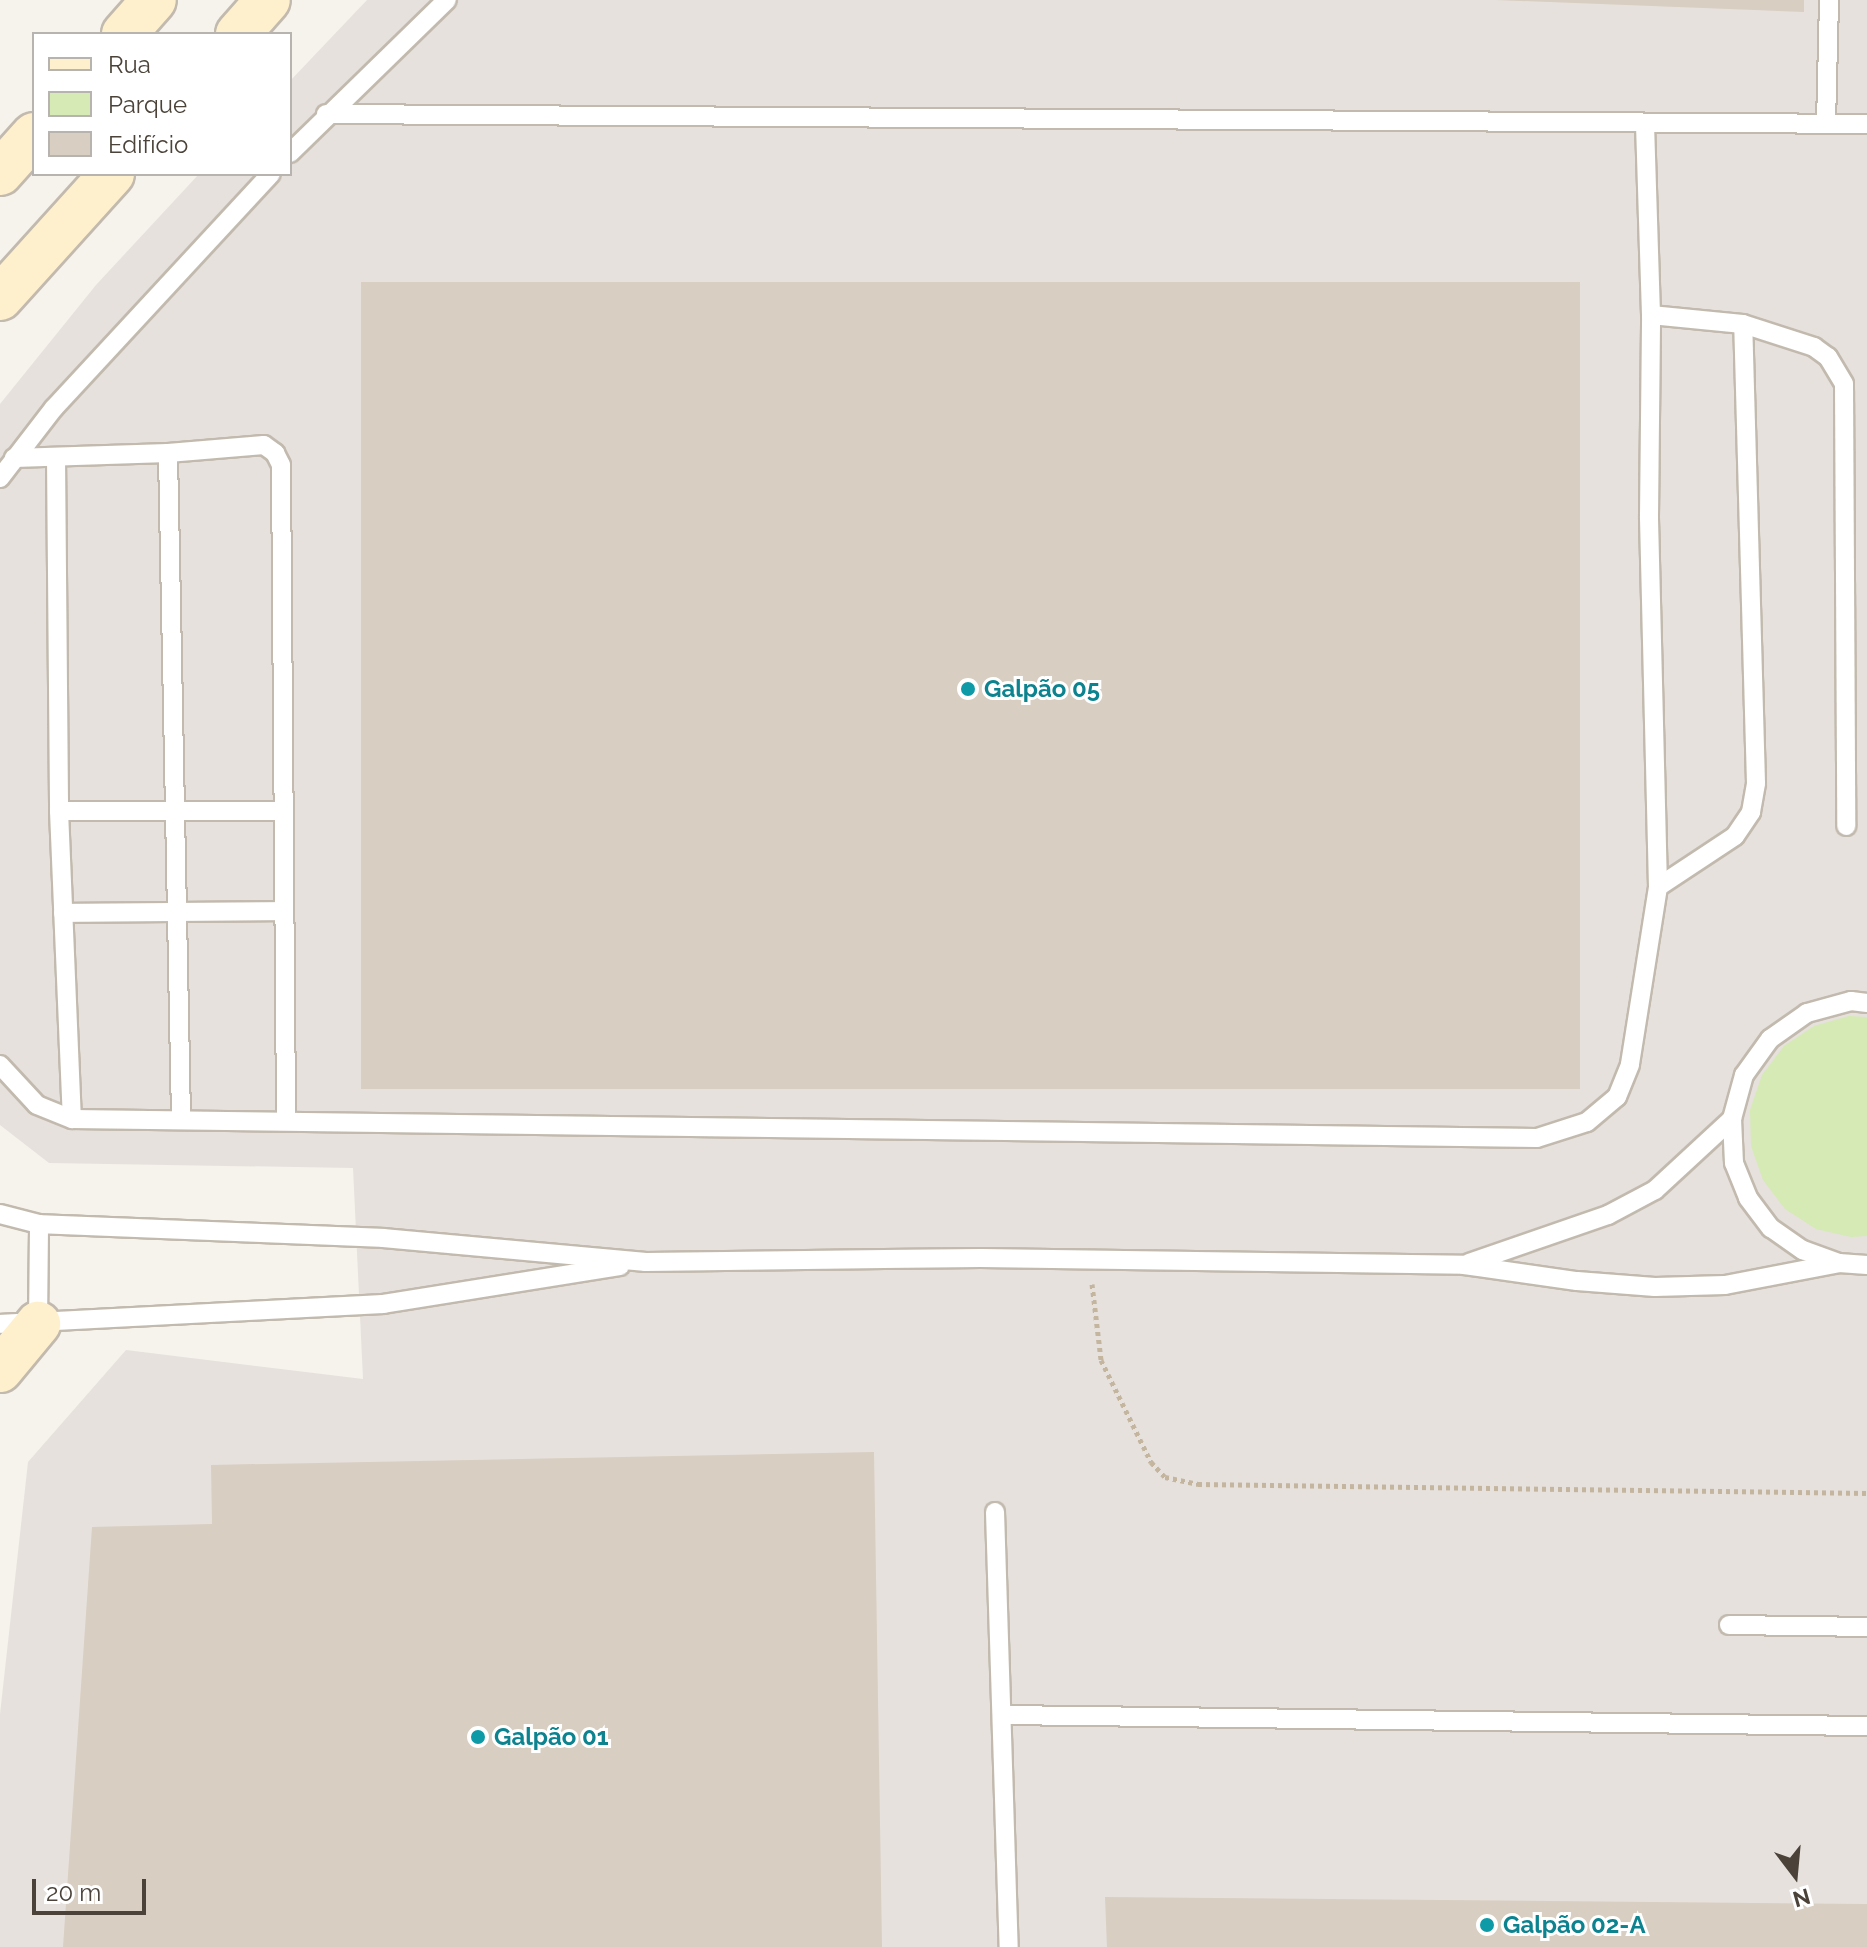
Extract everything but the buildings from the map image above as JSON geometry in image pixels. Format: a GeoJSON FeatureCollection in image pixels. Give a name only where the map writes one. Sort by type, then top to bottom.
{"type":"FeatureCollection","features":[{"type":"Feature","properties":{"kind":"street"},"geometry":{"type":"LineString","coordinates":[[126,32],[154,0]]}},
{"type":"Feature","properties":{"kind":"street"},"geometry":{"type":"LineString","coordinates":[[240,32],[268,0]]}},
{"type":"Feature","properties":{"kind":"street"},"geometry":{"type":"LineString","coordinates":[[0,173],[32,137]]}},
{"type":"Feature","properties":{"kind":"street"},"geometry":{"type":"LineString","coordinates":[[0,298],[110,176]]}},
{"type":"Feature","properties":{"kind":"street"},"geometry":{"type":"LineString","coordinates":[[0,1370],[19,1324]]}},
{"type":"Feature","properties":{"kind":"lane"},"geometry":{"type":"LineString","coordinates":[[292,151],[326,114],[447,0]]}},
{"type":"Feature","properties":{"kind":"lane"},"geometry":{"type":"LineString","coordinates":[[1826,124],[1829,0]]}},
{"type":"Feature","properties":{"kind":"lane"},"geometry":{"type":"LineString","coordinates":[[326,114],[1867,124]]}},
{"type":"Feature","properties":{"kind":"lane"},"geometry":{"type":"LineString","coordinates":[[0,1065],[37,1105],[72,1119],[1537,1138],[1587,1122],[1617,1097],[1630,1064],[1658,887],[1649,516],[1651,315],[1645,123]]}},
{"type":"Feature","properties":{"kind":"lane"},"geometry":{"type":"LineString","coordinates":[[0,478],[54,408],[269,176]]}},
{"type":"Feature","properties":{"kind":"lane"},"geometry":{"type":"LineString","coordinates":[[1651,315],[1743,324],[1814,347],[1828,357],[1844,384],[1846,826]]}},
{"type":"Feature","properties":{"kind":"lane"},"geometry":{"type":"LineString","coordinates":[[1658,887],[1735,836],[1751,812],[1756,783],[1743,324]]}},
{"type":"Feature","properties":{"kind":"lane"},"geometry":{"type":"LineString","coordinates":[[14,458],[168,453],[264,445],[275,453],[281,465],[286,1120]]}},
{"type":"Feature","properties":{"kind":"lane"},"geometry":{"type":"LineString","coordinates":[[168,453],[181,1120]]}},
{"type":"Feature","properties":{"kind":"lane"},"geometry":{"type":"LineString","coordinates":[[56,457],[59,811],[72,1119]]}},
{"type":"Feature","properties":{"kind":"lane"},"geometry":{"type":"LineString","coordinates":[[59,811],[284,811]]}},
{"type":"Feature","properties":{"kind":"lane"},"geometry":{"type":"LineString","coordinates":[[63,913],[284,911]]}},
{"type":"Feature","properties":{"kind":"lane"},"geometry":{"type":"LineString","coordinates":[[1839,1263],[1803,1250],[1771,1228],[1748,1198],[1734,1163],[1732,1119],[1744,1075],[1770,1039],[1807,1013],[1851,1001],[1867,1003]]}},
{"type":"Feature","properties":{"kind":"lane"},"geometry":{"type":"LineString","coordinates":[[1464,1265],[1608,1215],[1655,1190],[1732,1119]]}},
{"type":"Feature","properties":{"kind":"lane"},"geometry":{"type":"LineString","coordinates":[[0,1214],[39,1224],[383,1238],[646,1262],[1089,1260],[1464,1265],[1577,1281],[1655,1287],[1725,1285],[1839,1263],[1867,1265]]}},
{"type":"Feature","properties":{"kind":"lane"},"geometry":{"type":"LineString","coordinates":[[39,1224],[19,1324],[383,1304],[646,1262]]}},
{"type":"Feature","properties":{"kind":"lane"},"geometry":{"type":"LineString","coordinates":[[995,1512],[1009,1947]]}},
{"type":"Feature","properties":{"kind":"lane"},"geometry":{"type":"LineString","coordinates":[[1729,1625],[1867,1627]]}},
{"type":"Feature","properties":{"kind":"lane"},"geometry":{"type":"LineString","coordinates":[[1002,1715],[1867,1726]]}},
{"type":"Feature","properties":{"kind":"path"},"geometry":{"type":"LineString","coordinates":[[1089,1260],[1101,1360],[1151,1462],[1165,1477],[1198,1484],[1867,1493]]}},
{"type":"Feature","properties":{"kind":"shaded area"},"geometry":{"type":"Polygon","coordinates":[[[367,0],[1867,0],[1867,1947],[0,1947],[0,1714],[28,1462],[126,1350],[363,1379],[353,1168],[49,1163],[0,1125],[0,404],[96,285],[197,176],[292,176],[292,79],[367,0]]]}},
{"type":"Feature","properties":{"kind":"green space"},"geometry":{"type":"Polygon","coordinates":[[[1849,1016],[1867,1017],[1867,1236],[1851,1237],[1816,1229],[1785,1209],[1763,1180],[1751,1146],[1750,1110],[1762,1075],[1784,1046],[1814,1026],[1849,1016]]]}},
{"type":"Feature","properties":{"kind":"place","name":"Galpão 05"},"geometry":{"type":"Point","coordinates":[968,689]}},
{"type":"Feature","properties":{"kind":"place","name":"Galpão 01"},"geometry":{"type":"Point","coordinates":[478,1737]}},
{"type":"Feature","properties":{"kind":"place","name":"Galpão 02-A"},"geometry":{"type":"Point","coordinates":[1487,1925]}}]}
